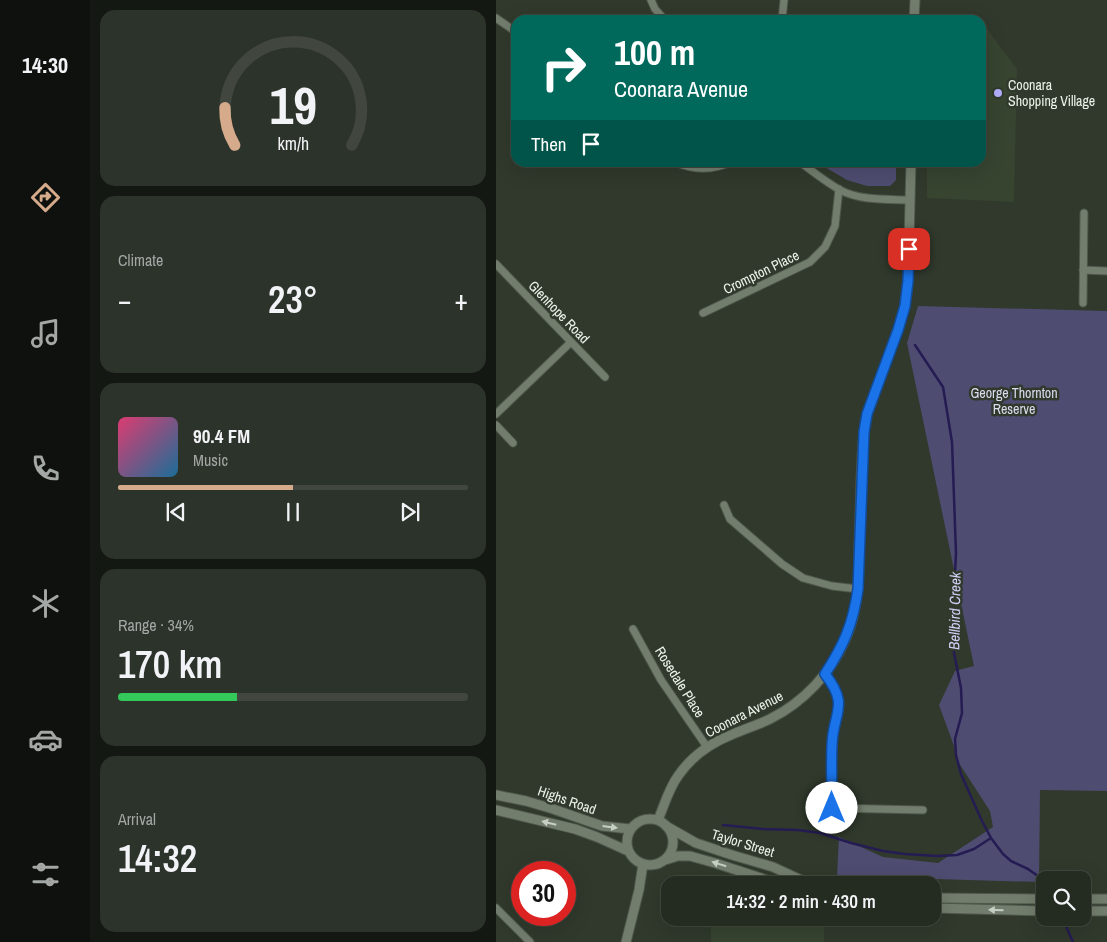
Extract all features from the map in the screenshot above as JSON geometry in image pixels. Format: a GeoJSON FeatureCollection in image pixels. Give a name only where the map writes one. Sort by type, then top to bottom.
{"type":"FeatureCollection","features":[{"type":"Feature","properties":{"kind":"street"},"geometry":{"type":"LineString","coordinates":[[651,0],[660,15]]}},
{"type":"Feature","properties":{"kind":"street"},"geometry":{"type":"LineString","coordinates":[[782,15],[784,0]]}},
{"type":"Feature","properties":{"kind":"street"},"geometry":{"type":"LineString","coordinates":[[914,15],[915,0]]}},
{"type":"Feature","properties":{"kind":"street"},"geometry":{"type":"LineString","coordinates":[[496,18],[511,28]]}},
{"type":"Feature","properties":{"kind":"street"},"geometry":{"type":"LineString","coordinates":[[691,167],[701,169],[721,167]]}},
{"type":"Feature","properties":{"kind":"street"},"geometry":{"type":"LineString","coordinates":[[807,167],[839,189],[863,197],[910,200]]}},
{"type":"Feature","properties":{"kind":"street","name":"Coonara Avenue"},"geometry":{"type":"LineString","coordinates":[[662,823],[668,797],[678,776],[696,756],[707,747],[784,711],[811,690],[825,674],[846,638],[852,621],[858,589],[864,432],[867,414],[905,306],[908,281],[911,167]]}},
{"type":"Feature","properties":{"kind":"street","name":"Crompton Place"},"geometry":{"type":"LineString","coordinates":[[703,313],[810,262],[825,247],[834,226],[839,189]]}},
{"type":"Feature","properties":{"kind":"street"},"geometry":{"type":"LineString","coordinates":[[1083,303],[1084,213]]}},
{"type":"Feature","properties":{"kind":"street","name":"Glenhope Road"},"geometry":{"type":"LineString","coordinates":[[496,264],[605,377]]}},
{"type":"Feature","properties":{"kind":"street"},"geometry":{"type":"LineString","coordinates":[[1083,270],[1107,271]]}},
{"type":"Feature","properties":{"kind":"street"},"geometry":{"type":"LineString","coordinates":[[496,414],[571,342]]}},
{"type":"Feature","properties":{"kind":"street"},"geometry":{"type":"LineString","coordinates":[[496,425],[512,443]]}},
{"type":"Feature","properties":{"kind":"street"},"geometry":{"type":"LineString","coordinates":[[724,505],[730,519],[782,564],[803,578],[832,586],[858,589]]}},
{"type":"Feature","properties":{"kind":"street","name":"Rosedale Place"},"geometry":{"type":"LineString","coordinates":[[633,629],[662,680],[707,747]]}},
{"type":"Feature","properties":{"kind":"street"},"geometry":{"type":"LineString","coordinates":[[825,674],[833,685],[839,709],[832,742],[832,808],[830,819]]}},
{"type":"Feature","properties":{"kind":"street","name":"Highs Road"},"geometry":{"type":"LineString","coordinates":[[496,794],[526,801],[602,826],[630,830]]}},
{"type":"Feature","properties":{"kind":"street"},"geometry":{"type":"LineString","coordinates":[[832,808],[923,810]]}},
{"type":"Feature","properties":{"kind":"street","name":"Highs Road"},"geometry":{"type":"LineString","coordinates":[[496,810],[575,829],[628,851]]}},
{"type":"Feature","properties":{"kind":"street"},"geometry":{"type":"LineString","coordinates":[[650,819],[662,823],[670,832],[672,839],[672,847],[669,854],[658,864],[651,865],[637,862],[628,851],[626,844],[630,830],[642,820],[650,819]]}},
{"type":"Feature","properties":{"kind":"street","name":"Taylor Street"},"geometry":{"type":"LineString","coordinates":[[662,823],[696,843],[774,867],[793,876]]}},
{"type":"Feature","properties":{"kind":"street","name":"Taylor Street"},"geometry":{"type":"LineString","coordinates":[[664,860],[678,856],[690,856],[755,876]]}},
{"type":"Feature","properties":{"kind":"street"},"geometry":{"type":"LineString","coordinates":[[626,942],[639,890],[643,864]]}},
{"type":"Feature","properties":{"kind":"street"},"geometry":{"type":"LineString","coordinates":[[941,898],[1036,898]]}},
{"type":"Feature","properties":{"kind":"street"},"geometry":{"type":"LineString","coordinates":[[1091,899],[1107,899]]}},
{"type":"Feature","properties":{"kind":"street"},"geometry":{"type":"LineString","coordinates":[[496,908],[530,942]]}},
{"type":"Feature","properties":{"kind":"street"},"geometry":{"type":"LineString","coordinates":[[941,908],[1036,911]]}},
{"type":"Feature","properties":{"kind":"street"},"geometry":{"type":"LineString","coordinates":[[1091,911],[1107,911]]}},
{"type":"Feature","properties":{"kind":"shaded area","name":"Coonara Shopping Village"},"geometry":{"type":"Polygon","coordinates":[[[986,28],[1017,69],[1014,202],[927,198],[927,167],[986,167],[986,28]]]}},
{"type":"Feature","properties":{"kind":"shaded area"},"geometry":{"type":"Polygon","coordinates":[[[711,926],[824,926],[824,942],[711,942],[711,926]]]}},
{"type":"Feature","properties":{"kind":"green space"},"geometry":{"type":"Polygon","coordinates":[[[825,167],[896,167],[896,180],[890,186],[867,186],[847,180],[825,167]]]}},
{"type":"Feature","properties":{"kind":"green space","name":"George Thornton Reserve"},"geometry":{"type":"Polygon","coordinates":[[[918,306],[1107,311],[1107,791],[1040,790],[1039,871],[1036,871],[1036,882],[941,879],[941,876],[837,876],[839,837],[883,857],[938,863],[993,827],[990,811],[957,760],[954,746],[939,705],[955,671],[974,666],[907,343],[918,306]]]}},
{"type":"Feature","properties":{"kind":"waterway","name":"Bellbird Creek"},"geometry":{"type":"LineString","coordinates":[[915,345],[943,387],[952,442],[956,553],[953,613],[954,653],[961,688],[962,713],[955,739],[956,755],[961,774],[991,838],[1011,861],[1036,875]]}},
{"type":"Feature","properties":{"kind":"waterway"},"geometry":{"type":"LineString","coordinates":[[723,825],[820,833],[883,851],[937,856],[957,855],[974,849],[991,838]]}},
{"type":"Feature","properties":{"kind":"waterway","name":"Bellbird Creek"},"geometry":{"type":"LineString","coordinates":[[1066,926],[1073,942]]}},
{"type":"Feature","properties":{"kind":"place","name":"Coonara Shopping Village"},"geometry":{"type":"Point","coordinates":[998,93]}},
{"type":"Feature","properties":{"kind":"route"},"geometry":{"type":"LineString","coordinates":[[832,808],[832,742],[839,709],[833,685],[825,674],[846,638],[856,602],[864,432],[867,414],[905,306],[909,249]]}}]}
